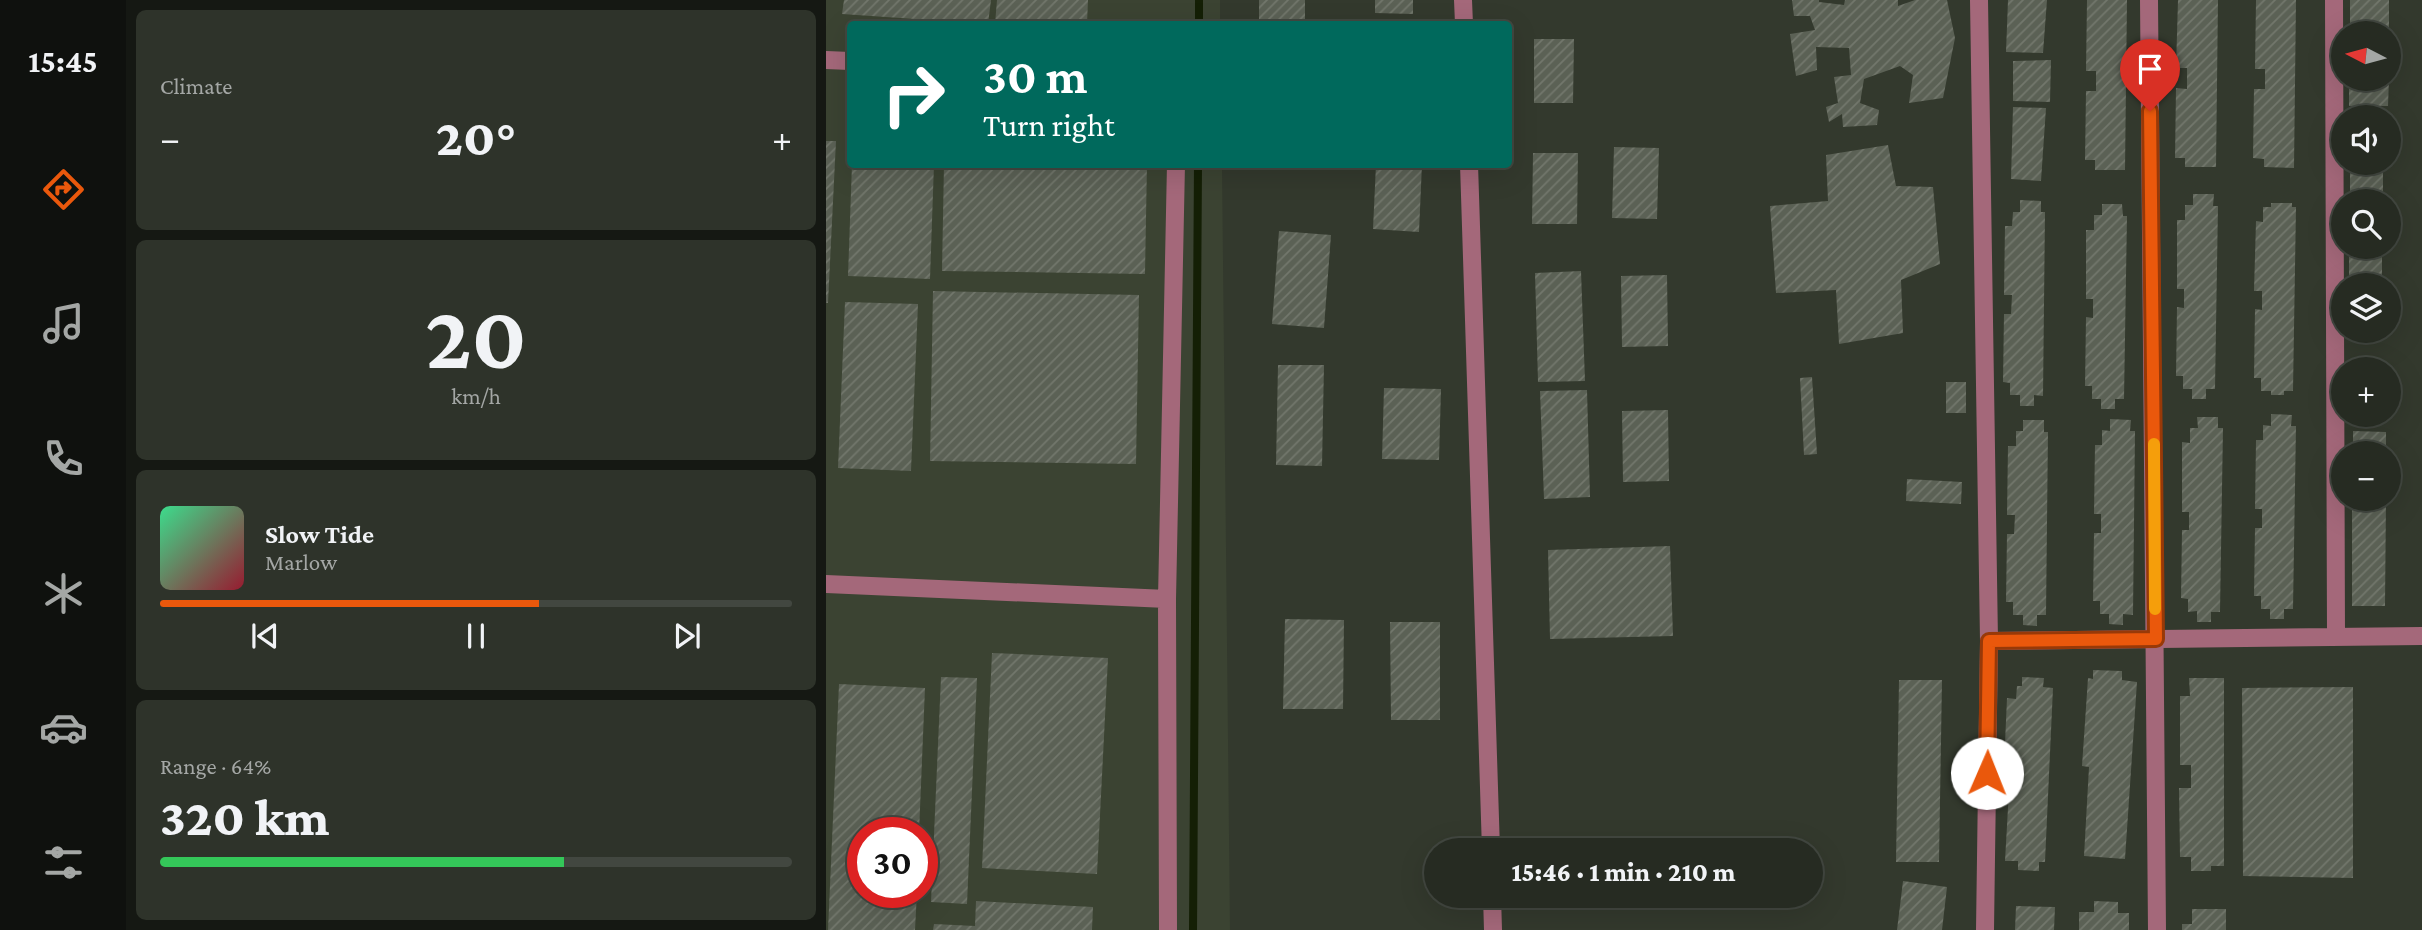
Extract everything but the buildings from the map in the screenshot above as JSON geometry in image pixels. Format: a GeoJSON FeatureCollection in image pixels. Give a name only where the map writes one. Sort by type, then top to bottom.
{"type":"FeatureCollection","features":[{"type":"Feature","properties":{"kind":"street"},"geometry":{"type":"LineString","coordinates":[[1463,0],[1464,21]]}},
{"type":"Feature","properties":{"kind":"street"},"geometry":{"type":"LineString","coordinates":[[1979,0],[1989,641],[1984,930]]}},
{"type":"Feature","properties":{"kind":"street"},"geometry":{"type":"LineString","coordinates":[[2149,0],[2157,930]]}},
{"type":"Feature","properties":{"kind":"street"},"geometry":{"type":"LineString","coordinates":[[2334,0],[2336,637]]}},
{"type":"Feature","properties":{"kind":"street"},"geometry":{"type":"LineString","coordinates":[[826,60],[847,61]]}},
{"type":"Feature","properties":{"kind":"street"},"geometry":{"type":"LineString","coordinates":[[1168,930],[1167,599],[1176,168]]}},
{"type":"Feature","properties":{"kind":"street"},"geometry":{"type":"LineString","coordinates":[[1469,168],[1491,838]]}},
{"type":"Feature","properties":{"kind":"street"},"geometry":{"type":"LineString","coordinates":[[826,584],[1167,599]]}},
{"type":"Feature","properties":{"kind":"street"},"geometry":{"type":"LineString","coordinates":[[1989,641],[2422,636]]}},
{"type":"Feature","properties":{"kind":"street"},"geometry":{"type":"LineString","coordinates":[[1492,908],[1493,930]]}},
{"type":"Feature","properties":{"kind":"shaded area"},"geometry":{"type":"Polygon","coordinates":[[[826,0],[1220,0],[1220,21],[847,21],[847,168],[1222,168],[1230,930],[826,930],[826,0]]]}},
{"type":"Feature","properties":{"kind":"waterway"},"geometry":{"type":"LineString","coordinates":[[1199,0],[1199,21]]}},
{"type":"Feature","properties":{"kind":"waterway"},"geometry":{"type":"LineString","coordinates":[[1193,930],[1198,168]]}},
{"type":"Feature","properties":{"kind":"slow traffic"},"geometry":{"type":"LineString","coordinates":[[2154,444],[2155,609]]}},
{"type":"Feature","properties":{"kind":"route"},"geometry":{"type":"LineString","coordinates":[[1987,773],[1989,641],[2156,639],[2150,111]]}}]}
